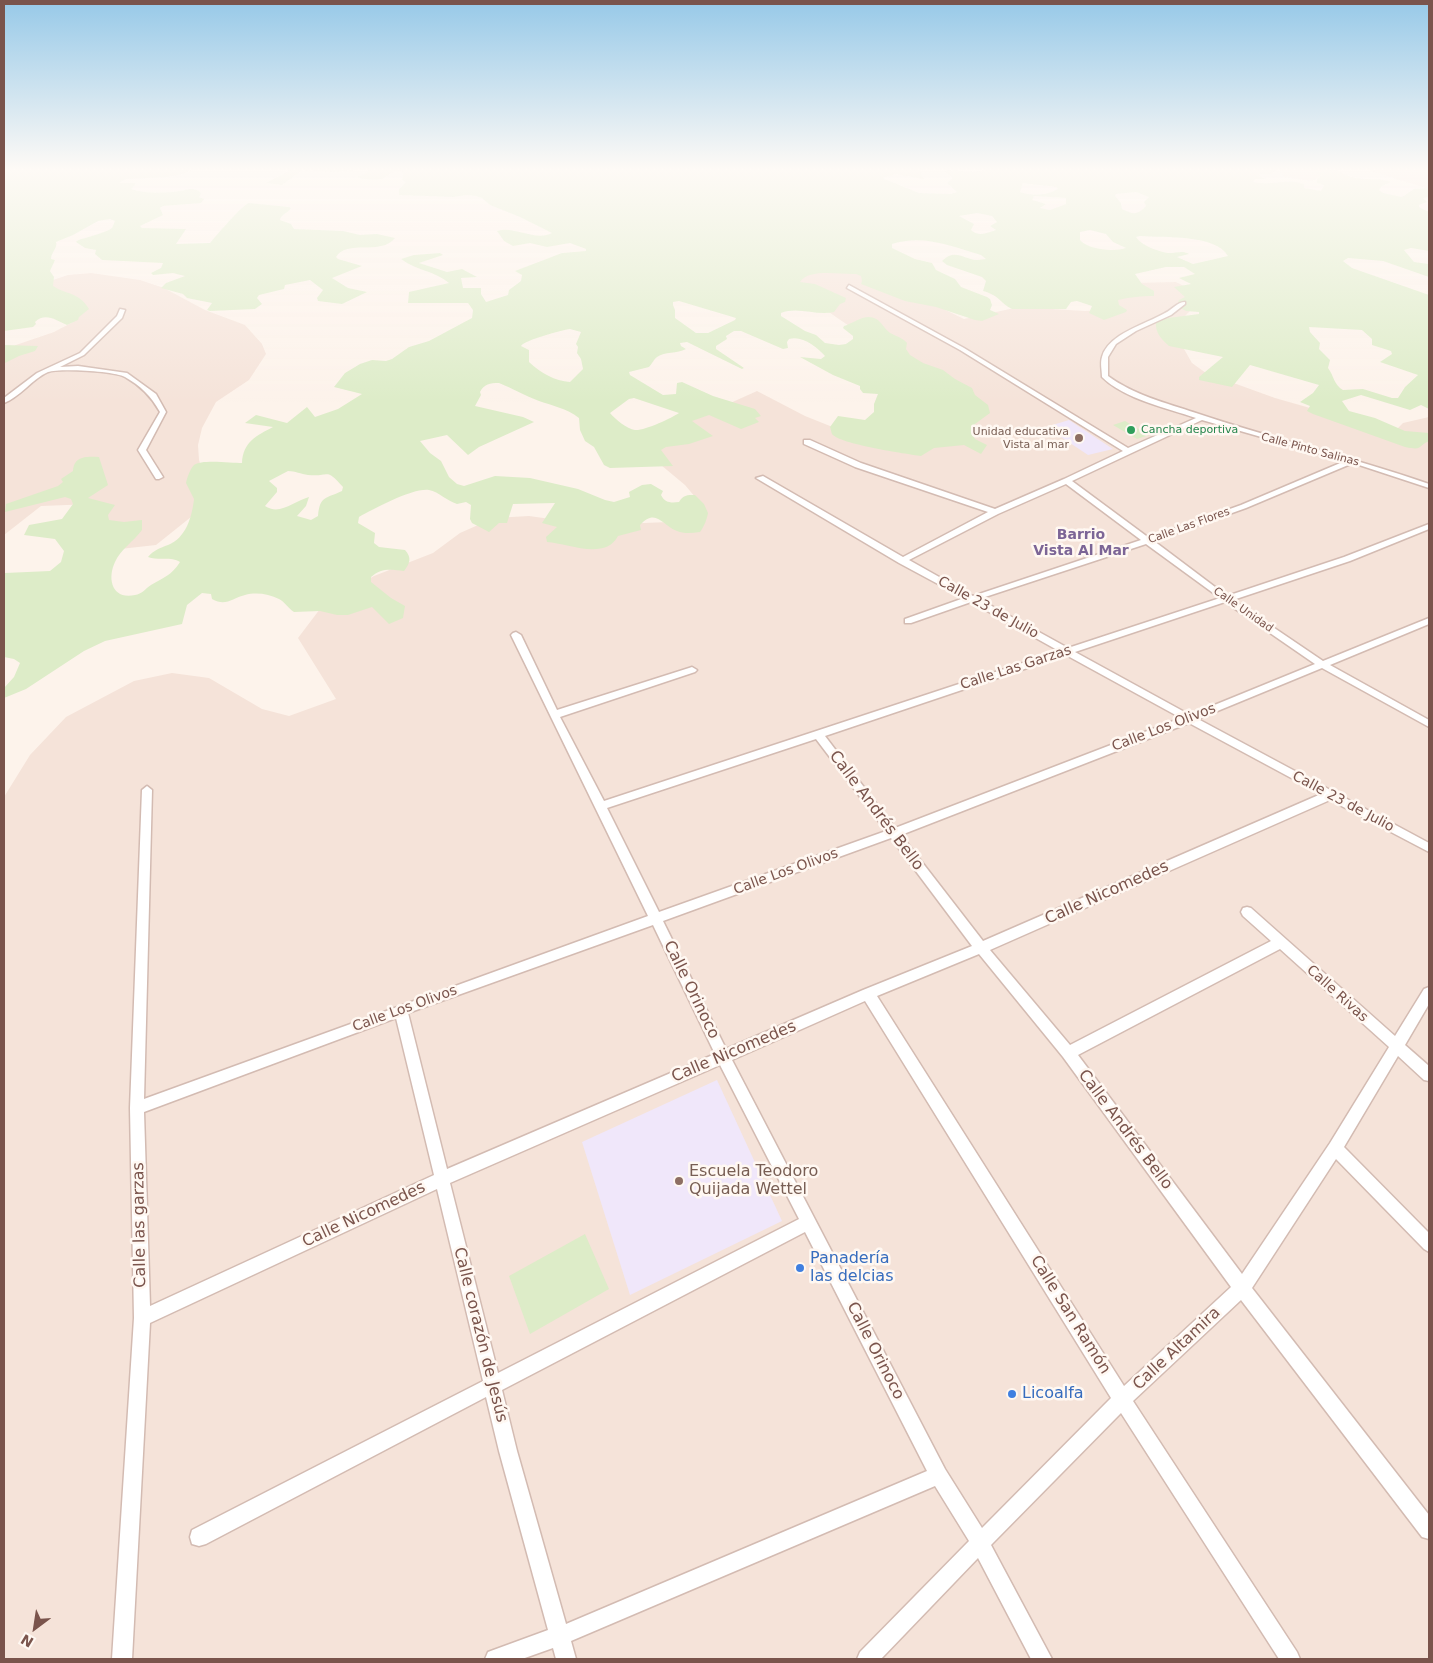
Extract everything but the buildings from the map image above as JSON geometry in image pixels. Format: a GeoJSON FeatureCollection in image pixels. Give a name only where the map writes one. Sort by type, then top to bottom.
{"type":"FeatureCollection","features":[{"type":"Feature","properties":{"kind":"street"},"geometry":{"type":"LineString","coordinates":[[850,287],[962,349],[1128,451]]}},
{"type":"Feature","properties":{"kind":"street","name":"Calle Pinto Salinas"},"geometry":{"type":"LineString","coordinates":[[1183,303],[1169,314],[1134,330],[1114,343],[1106,358],[1105,377],[1122,387],[1201,418],[1278,442],[1352,461],[1429,486]]}},
{"type":"Feature","properties":{"kind":"street"},"geometry":{"type":"LineString","coordinates":[[4,401],[39,374],[82,354],[120,317],[122,310]]}},
{"type":"Feature","properties":{"kind":"street"},"geometry":{"type":"LineString","coordinates":[[51,369],[78,368],[125,374],[154,395],[163,412],[142,450],[159,477]]}},
{"type":"Feature","properties":{"kind":"street"},"geometry":{"type":"LineString","coordinates":[[902,562],[995,512],[1067,481],[1201,418]]}},
{"type":"Feature","properties":{"kind":"street"},"geometry":{"type":"LineString","coordinates":[[807,442],[867,468],[995,512]]}},
{"type":"Feature","properties":{"kind":"street","name":"Calle Las Flores"},"geometry":{"type":"LineString","coordinates":[[908,621],[1147,541],[1312,480],[1352,461]]}},
{"type":"Feature","properties":{"kind":"street","name":"Calle 23 de Julio"},"geometry":{"type":"LineString","coordinates":[[760,478],[902,562],[972,598],[1188,720],[1429,848]]}},
{"type":"Feature","properties":{"kind":"street","name":"Calle Unidad"},"geometry":{"type":"LineString","coordinates":[[1067,481],[1225,598],[1323,665],[1429,724]]}},
{"type":"Feature","properties":{"kind":"street","name":"Calle Las Garzas"},"geometry":{"type":"LineString","coordinates":[[601,806],[816,733],[1347,559],[1429,526]]}},
{"type":"Feature","properties":{"kind":"street","name":"Calle Los Olivos"},"geometry":{"type":"LineString","coordinates":[[137,1108],[401,1010],[893,833],[1188,720],[1429,621]]}},
{"type":"Feature","properties":{"kind":"street","name":"Calle Orinoco"},"geometry":{"type":"LineString","coordinates":[[516,635],[723,1057],[939,1475],[980,1543],[1042,1659]]}},
{"type":"Feature","properties":{"kind":"street"},"geometry":{"type":"LineString","coordinates":[[554,715],[692,670]]}},
{"type":"Feature","properties":{"kind":"street","name":"Calle Andrés Bello"},"geometry":{"type":"LineString","coordinates":[[816,733],[981,948],[1068,1053],[1242,1288],[1429,1530]]}},
{"type":"Feature","properties":{"kind":"street","name":"Calle las garzas"},"geometry":{"type":"LineString","coordinates":[[122,1659],[142,1318],[137,1108],[147,790]]}},
{"type":"Feature","properties":{"kind":"street","name":"Calle Nicomedes"},"geometry":{"type":"LineString","coordinates":[[142,1318],[442,1179],[868,994],[981,948],[1330,795]]}},
{"type":"Feature","properties":{"kind":"street","name":"Calle Rivas"},"geometry":{"type":"LineString","coordinates":[[1246,912],[1429,1075]]}},
{"type":"Feature","properties":{"kind":"street"},"geometry":{"type":"LineString","coordinates":[[1068,1053],[1280,943]]}},
{"type":"Feature","properties":{"kind":"street","name":"Calle Altamira"},"geometry":{"type":"LineString","coordinates":[[867,1659],[1122,1399],[1242,1288],[1335,1148],[1429,993]]}},
{"type":"Feature","properties":{"kind":"street","name":"Calle San Ramón"},"geometry":{"type":"LineString","coordinates":[[868,994],[1122,1399],[1290,1659]]}},
{"type":"Feature","properties":{"kind":"street","name":"Calle corazón de Jesús"},"geometry":{"type":"LineString","coordinates":[[401,1010],[508,1452],[566,1659]]}},
{"type":"Feature","properties":{"kind":"street"},"geometry":{"type":"LineString","coordinates":[[1335,1148],[1429,1244]]}},
{"type":"Feature","properties":{"kind":"street"},"geometry":{"type":"LineString","coordinates":[[199,1537],[808,1222]]}},
{"type":"Feature","properties":{"kind":"street"},"geometry":{"type":"LineString","coordinates":[[495,1659],[560,1636],[939,1475]]}},
{"type":"Feature","properties":{"kind":"shaded area"},"geometry":{"type":"Polygon","coordinates":[[[843,264],[882,279],[964,319],[1019,307],[1085,311],[1103,310],[1129,283],[1176,282],[1188,288],[1198,303],[1179,322],[1176,335],[1192,363],[1206,373],[1275,398],[1394,432],[1403,423],[1429,417],[1429,1659],[4,1659],[4,797],[30,755],[66,717],[134,681],[172,673],[209,678],[262,709],[289,716],[336,699],[298,638],[323,605],[374,576],[433,553],[460,533],[494,518],[529,516],[594,525],[669,522],[701,504],[685,485],[637,445],[757,391],[805,416],[845,432],[916,445],[858,332],[811,300],[793,277],[843,264]]]}},
{"type":"Feature","properties":{"kind":"shaded area"},"geometry":{"type":"Polygon","coordinates":[[[91,273],[140,280],[164,288],[205,310],[245,325],[262,344],[266,354],[249,380],[216,402],[202,428],[198,445],[199,460],[206,483],[206,505],[156,545],[120,549],[93,504],[41,506],[4,535],[4,353],[13,346],[54,332],[73,322],[47,282],[68,275],[91,273]]]}},
{"type":"Feature","properties":{"kind":"shaded area","name":"Unidad educativa Vista al mar"},"geometry":{"type":"Polygon","coordinates":[[[1069,420],[1113,449],[1088,455],[1046,427],[1069,420]]]}},
{"type":"Feature","properties":{"kind":"shaded area","name":"Escuela Teodoro Quijada Wettel"},"geometry":{"type":"Polygon","coordinates":[[[717,1080],[782,1221],[630,1295],[582,1142],[717,1080]]]}},
{"type":"Feature","properties":{"kind":"green space"},"geometry":{"type":"Polygon","coordinates":[[[4,248],[55,248],[51,259],[55,260],[50,271],[54,277],[53,286],[77,297],[89,309],[78,320],[67,325],[47,317],[39,319],[33,327],[4,331],[4,248]]]}},
{"type":"Feature","properties":{"kind":"green space"},"geometry":{"type":"Polygon","coordinates":[[[85,248],[363,248],[348,249],[336,257],[362,266],[332,278],[348,288],[367,292],[342,304],[318,301],[317,298],[323,290],[310,280],[285,285],[284,289],[259,295],[257,298],[262,304],[255,309],[210,311],[207,310],[212,303],[187,298],[183,294],[161,288],[166,283],[185,276],[173,273],[153,275],[151,273],[161,268],[163,263],[102,260],[95,254],[96,250],[85,248]]]}},
{"type":"Feature","properties":{"kind":"green space"},"geometry":{"type":"Polygon","coordinates":[[[582,248],[892,248],[915,259],[932,263],[936,270],[955,279],[961,287],[990,299],[992,305],[990,310],[999,314],[982,321],[975,320],[936,307],[905,301],[861,284],[861,276],[856,274],[826,273],[810,275],[800,282],[815,284],[846,298],[845,302],[840,304],[834,312],[821,313],[794,310],[781,313],[781,316],[805,331],[816,335],[825,343],[839,345],[846,344],[853,339],[853,336],[843,328],[844,326],[866,317],[875,318],[890,333],[907,343],[906,349],[910,355],[923,363],[943,370],[972,388],[975,395],[988,405],[990,413],[975,424],[971,431],[975,439],[987,445],[981,454],[964,445],[934,448],[921,456],[874,448],[837,438],[832,434],[830,427],[838,416],[865,420],[874,412],[874,404],[878,394],[863,393],[860,386],[833,375],[800,357],[821,359],[825,356],[804,340],[789,339],[787,342],[788,348],[783,349],[741,331],[734,331],[726,336],[727,339],[716,346],[716,349],[744,368],[742,369],[687,342],[680,343],[686,349],[660,355],[649,367],[629,372],[630,375],[663,395],[676,394],[677,383],[682,382],[713,396],[755,409],[761,416],[755,418],[759,422],[741,429],[709,415],[692,421],[713,436],[689,444],[666,447],[661,450],[673,466],[610,468],[604,465],[594,447],[585,441],[580,430],[579,418],[499,383],[490,384],[482,389],[475,406],[523,417],[534,422],[479,447],[468,455],[447,435],[420,441],[430,453],[441,461],[449,477],[457,484],[464,486],[495,476],[530,478],[578,489],[614,502],[630,497],[629,492],[642,485],[651,484],[663,491],[661,495],[668,502],[679,502],[686,496],[695,495],[704,504],[708,513],[700,532],[680,532],[672,529],[659,519],[651,518],[640,525],[641,530],[618,536],[604,548],[585,549],[547,542],[546,537],[557,527],[542,523],[555,503],[513,504],[507,523],[499,523],[489,532],[472,523],[470,519],[471,505],[466,502],[457,504],[429,490],[413,492],[359,517],[358,523],[375,533],[374,543],[379,547],[405,550],[409,556],[409,563],[404,571],[386,570],[378,572],[371,577],[371,582],[391,598],[405,606],[403,618],[389,624],[372,607],[348,615],[337,615],[320,611],[294,612],[281,600],[267,595],[249,594],[221,602],[212,599],[211,594],[202,593],[187,605],[182,624],[105,641],[84,651],[26,689],[4,698],[4,688],[14,677],[20,663],[14,659],[4,657],[5,573],[50,571],[61,562],[64,551],[55,539],[24,535],[29,525],[62,519],[73,504],[71,499],[65,497],[5,512],[6,504],[58,486],[63,482],[61,479],[73,471],[78,460],[85,457],[99,457],[108,485],[88,498],[115,505],[108,515],[109,520],[124,522],[142,520],[142,530],[117,558],[112,575],[113,587],[116,591],[127,596],[140,594],[170,573],[180,562],[173,559],[148,557],[157,550],[174,542],[187,526],[192,513],[194,499],[186,483],[194,465],[210,462],[242,463],[248,445],[256,437],[273,427],[245,423],[256,415],[287,423],[307,407],[315,417],[338,409],[362,394],[334,387],[345,373],[360,364],[372,360],[386,361],[392,359],[409,347],[429,341],[472,318],[473,310],[468,303],[408,303],[409,292],[449,283],[437,275],[413,266],[401,259],[414,255],[440,253],[443,255],[419,263],[447,272],[462,269],[477,277],[461,278],[463,288],[481,288],[481,294],[486,302],[508,295],[509,290],[521,281],[522,275],[515,271],[562,253],[586,251],[582,248]],[[679,301],[673,302],[675,318],[696,333],[708,333],[736,318],[679,301]],[[570,329],[552,333],[529,341],[521,346],[529,350],[529,362],[538,370],[548,376],[570,382],[583,369],[576,344],[581,332],[570,329]],[[634,398],[629,399],[610,413],[625,426],[639,430],[679,413],[634,398]],[[288,471],[269,481],[277,488],[277,492],[265,506],[271,509],[282,509],[309,497],[306,506],[297,516],[311,520],[318,516],[322,501],[342,491],[343,487],[327,474],[308,475],[293,471],[288,471]]]}},
{"type":"Feature","properties":{"kind":"green space"},"geometry":{"type":"Polygon","coordinates":[[[957,248],[1094,248],[1115,250],[1125,248],[1150,248],[1169,253],[1187,253],[1189,254],[1177,257],[1193,264],[1228,256],[1219,248],[1429,248],[1429,251],[1411,248],[1404,250],[1414,262],[1429,264],[1429,277],[1383,261],[1348,258],[1343,261],[1352,268],[1429,295],[1429,409],[1421,405],[1410,410],[1361,395],[1342,401],[1349,411],[1375,418],[1405,431],[1429,433],[1429,441],[1418,448],[1405,447],[1313,414],[1307,411],[1310,406],[1300,402],[1313,393],[1319,385],[1250,365],[1232,387],[1199,380],[1199,377],[1223,357],[1169,346],[1163,341],[1156,329],[1156,322],[1168,318],[1199,314],[1199,312],[1186,311],[1177,306],[1179,300],[1185,297],[1174,287],[1191,284],[1179,278],[1195,274],[1184,267],[1166,267],[1135,274],[1142,284],[1154,291],[1154,296],[1118,300],[1119,305],[1127,310],[1126,312],[1104,320],[1089,313],[1092,306],[1077,301],[1071,302],[1066,309],[1012,309],[993,295],[983,291],[986,281],[982,277],[947,265],[942,261],[951,255],[959,255],[977,260],[986,259],[981,255],[957,248]],[[1309,327],[1310,332],[1320,343],[1319,349],[1330,360],[1328,368],[1336,383],[1343,390],[1363,389],[1398,398],[1405,387],[1418,375],[1380,362],[1392,354],[1391,351],[1372,345],[1372,339],[1362,330],[1309,327]]]}},
{"type":"Feature","properties":{"kind":"green space"},"geometry":{"type":"Polygon","coordinates":[[[4,345],[38,346],[35,351],[5,363],[4,345]]]}},
{"type":"Feature","properties":{"kind":"green space","name":"Cancha deportiva"},"geometry":{"type":"Polygon","coordinates":[[[1125,421],[1149,435],[1137,439],[1113,425],[1125,421]]]}},
{"type":"Feature","properties":{"kind":"green space"},"geometry":{"type":"Polygon","coordinates":[[[585,1234],[609,1289],[530,1334],[509,1276],[585,1234]]]}},
{"type":"Feature","properties":{"kind":"place","name":"Cancha deportiva"},"geometry":{"type":"Point","coordinates":[1131,430]}},
{"type":"Feature","properties":{"kind":"place","name":"Unidad educativa Vista al mar"},"geometry":{"type":"Point","coordinates":[1079,438]}},
{"type":"Feature","properties":{"kind":"place","name":"Escuela Teodoro Quijada Wettel"},"geometry":{"type":"Point","coordinates":[679,1181]}},
{"type":"Feature","properties":{"kind":"place","name":"Panadería las delcias"},"geometry":{"type":"Point","coordinates":[800,1268]}},
{"type":"Feature","properties":{"kind":"place","name":"Licoalfa"},"geometry":{"type":"Point","coordinates":[1012,1394]}},
{"type":"Feature","properties":{"kind":"district","name":"Barrio Vista Al Mar"},"geometry":{"type":"Point","coordinates":[1081,544]}}]}
